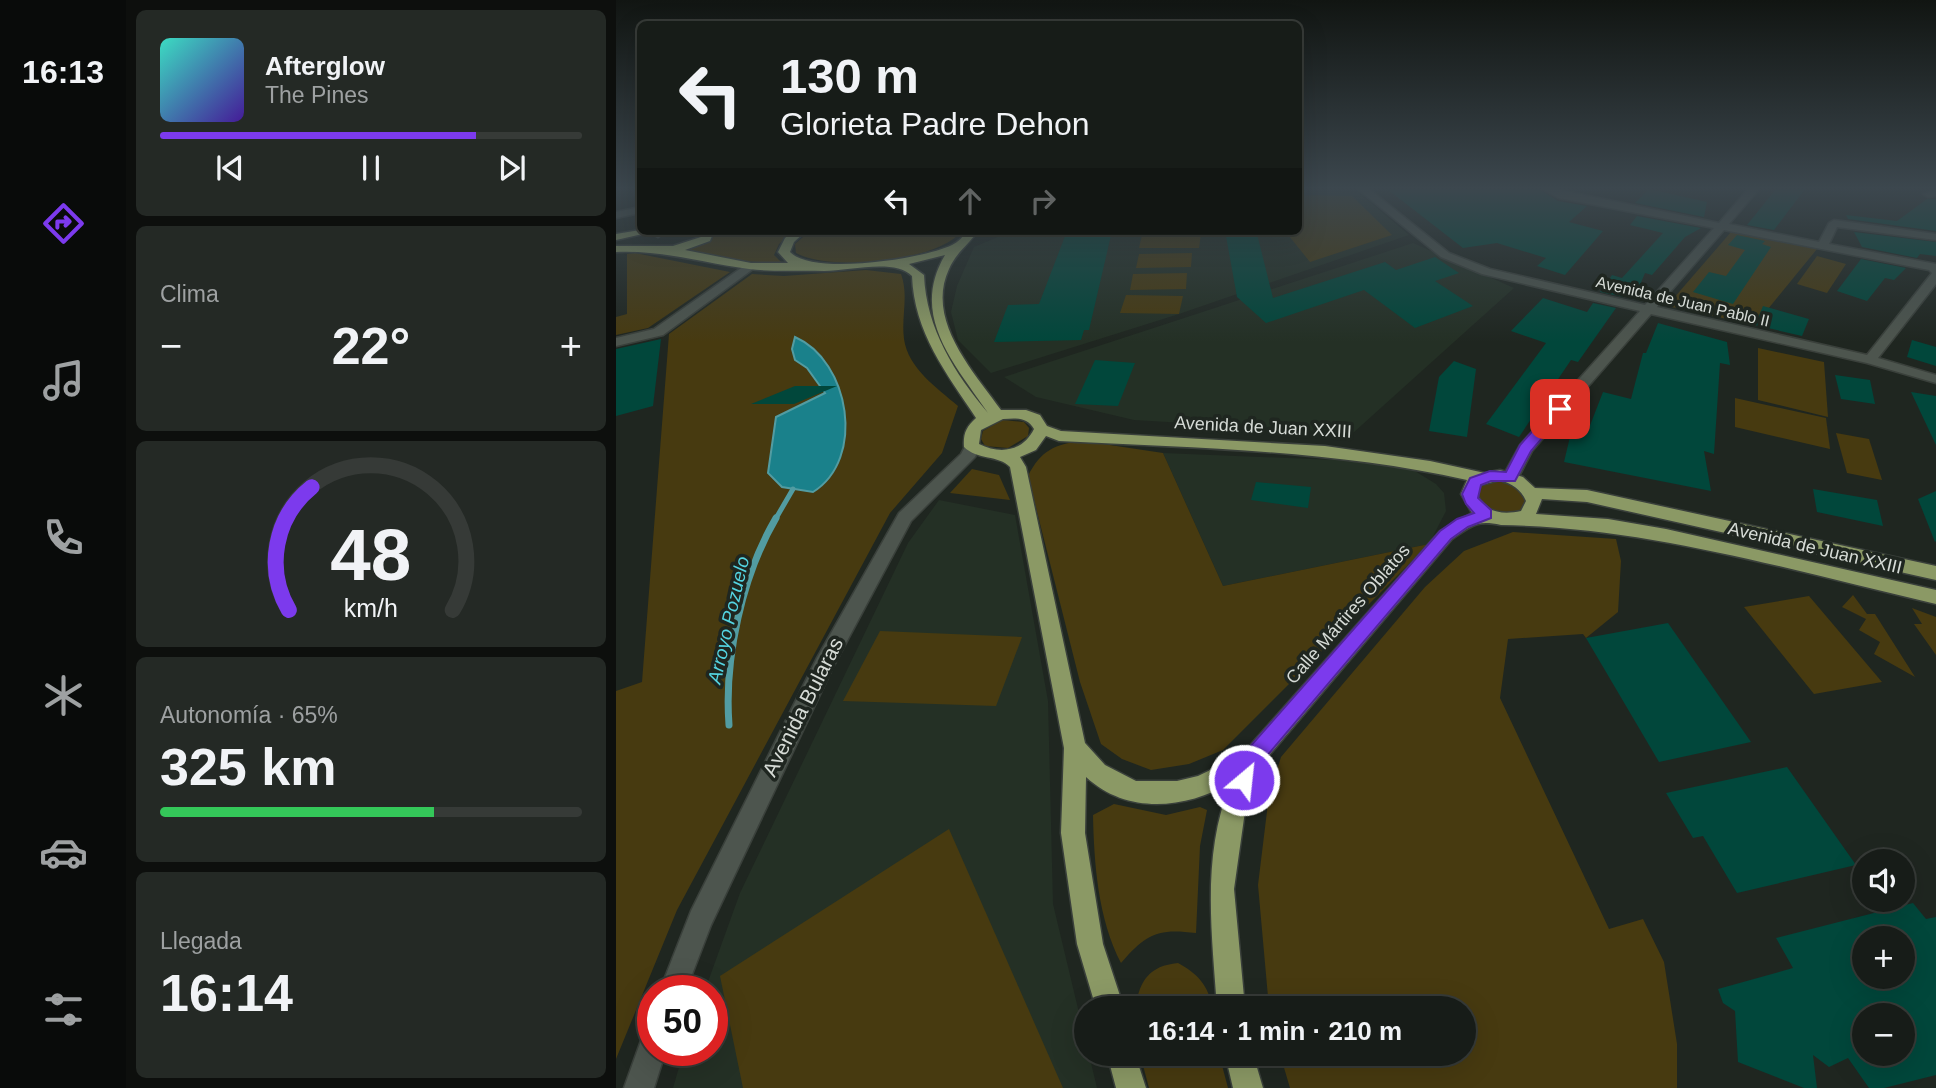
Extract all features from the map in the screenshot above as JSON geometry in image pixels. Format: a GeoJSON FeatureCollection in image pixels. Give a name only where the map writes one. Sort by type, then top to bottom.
{"type":"FeatureCollection","features":[{"type":"Feature","properties":{"kind":"main road"},"geometry":{"type":"LineString","coordinates":[[648,247],[651,240]]}},
{"type":"Feature","properties":{"kind":"main road"},"geometry":{"type":"LineString","coordinates":[[670,251],[705,240]]}},
{"type":"Feature","properties":{"kind":"main road"},"geometry":{"type":"LineString","coordinates":[[789,240],[784,252],[792,262],[812,267]]}},
{"type":"Feature","properties":{"kind":"main road"},"geometry":{"type":"LineString","coordinates":[[964,240],[955,248],[941,273],[937,294],[942,333],[956,360],[972,377],[991,417]]}},
{"type":"Feature","properties":{"kind":"main road"},"geometry":{"type":"LineString","coordinates":[[616,249],[648,247],[751,266],[812,267],[891,261],[955,248]]}},
{"type":"Feature","properties":{"kind":"main road"},"geometry":{"type":"LineString","coordinates":[[891,261],[911,268],[918,275],[919,297],[928,335],[991,417]]}},
{"type":"Feature","properties":{"kind":"main road","name":"Avenida de Juan XXIII"},"geometry":{"type":"LineString","coordinates":[[991,417],[1028,414],[1040,423],[1042,429],[1059,436],[1325,450],[1385,457],[1482,478]]}},
{"type":"Feature","properties":{"kind":"main road"},"geometry":{"type":"LineString","coordinates":[[991,417],[972,433],[972,447],[986,456],[1005,456],[1031,446],[1042,429]]}},
{"type":"Feature","properties":{"kind":"main road"},"geometry":{"type":"LineString","coordinates":[[1005,456],[1014,460],[1018,467],[1075,748],[1073,833],[1090,944],[1106,996]]}},
{"type":"Feature","properties":{"kind":"main road"},"geometry":{"type":"LineString","coordinates":[[1482,478],[1510,478],[1531,493],[1533,509],[1518,519],[1508,520],[1485,514],[1477,508],[1469,494],[1475,481],[1482,478]]}},
{"type":"Feature","properties":{"kind":"main road","name":"Avenida de Juan XXIII"},"geometry":{"type":"LineString","coordinates":[[1531,493],[1587,496],[1936,573]]}},
{"type":"Feature","properties":{"kind":"main road","name":"Calle Mártires Oblatos"},"geometry":{"type":"LineString","coordinates":[[1254,757],[1446,535],[1463,523],[1485,514]]}},
{"type":"Feature","properties":{"kind":"main road","name":"Avenida de Juan XXIII"},"geometry":{"type":"LineString","coordinates":[[1518,519],[1608,525],[1666,535],[1936,597]]}},
{"type":"Feature","properties":{"kind":"main road"},"geometry":{"type":"LineString","coordinates":[[1075,748],[1098,773],[1123,788],[1156,794],[1192,791],[1225,778],[1254,757]]}},
{"type":"Feature","properties":{"kind":"main road"},"geometry":{"type":"LineString","coordinates":[[1230,996],[1222,889],[1234,804],[1254,757]]}},
{"type":"Feature","properties":{"kind":"main road"},"geometry":{"type":"LineString","coordinates":[[1125,1066],[1131,1088]]}},
{"type":"Feature","properties":{"kind":"main road"},"geometry":{"type":"LineString","coordinates":[[1242,1066],[1248,1088]]}},
{"type":"Feature","properties":{"kind":"street","name":"Avenida de Juan Pablo II"},"geometry":{"type":"LineString","coordinates":[[1425,240],[1455,259],[1486,272],[1870,360],[1936,379]]}},
{"type":"Feature","properties":{"kind":"street"},"geometry":{"type":"LineString","coordinates":[[1510,478],[1525,449],[1711,240]]}},
{"type":"Feature","properties":{"kind":"street"},"geometry":{"type":"LineString","coordinates":[[1795,240],[1935,270],[1870,360]]}},
{"type":"Feature","properties":{"kind":"street"},"geometry":{"type":"LineString","coordinates":[[1823,245],[1826,240]]}},
{"type":"Feature","properties":{"kind":"street"},"geometry":{"type":"LineString","coordinates":[[616,342],[658,332],[751,266]]}},
{"type":"Feature","properties":{"kind":"street","name":"Avenida Bularas"},"geometry":{"type":"LineString","coordinates":[[679,975],[705,908],[824,664],[905,517],[967,457],[972,447]]}},
{"type":"Feature","properties":{"kind":"street"},"geometry":{"type":"LineString","coordinates":[[639,1088],[646,1066]]}},
{"type":"Feature","properties":{"kind":"shaded area"},"geometry":{"type":"Polygon","coordinates":[[[709,240],[784,240],[774,255],[782,263],[738,261],[686,251],[709,240]]]}},
{"type":"Feature","properties":{"kind":"shaded area"},"geometry":{"type":"Polygon","coordinates":[[[800,240],[952,240],[907,257],[857,263],[812,259],[796,253],[795,244],[800,240]]]}},
{"type":"Feature","properties":{"kind":"shaded area"},"geometry":{"type":"Polygon","coordinates":[[[991,240],[1395,240],[1179,314],[991,373],[958,340],[951,312],[957,286],[974,247],[991,240]]]}},
{"type":"Feature","properties":{"kind":"shaded area"},"geometry":{"type":"Polygon","coordinates":[[[1141,240],[1200,240],[1199,248],[1139,248],[1141,240]]]}},
{"type":"Feature","properties":{"kind":"shaded area"},"geometry":{"type":"Polygon","coordinates":[[[1292,240],[1378,240],[1310,262],[1292,240]]]}},
{"type":"Feature","properties":{"kind":"shaded area"},"geometry":{"type":"Polygon","coordinates":[[[1724,240],[1770,240],[1817,249],[1755,325],[1667,306],[1724,240]]]}},
{"type":"Feature","properties":{"kind":"shaded area"},"geometry":{"type":"Polygon","coordinates":[[[1413,243],[1514,288],[1353,433],[1134,420],[1036,397],[1004,377],[1413,243]]]}},
{"type":"Feature","properties":{"kind":"shaded area"},"geometry":{"type":"Polygon","coordinates":[[[635,253],[730,272],[648,328],[616,335],[616,317],[627,314],[627,254],[635,253]]]}},
{"type":"Feature","properties":{"kind":"shaded area"},"geometry":{"type":"Polygon","coordinates":[[[1192,253],[1191,267],[1136,268],[1139,254],[1192,253]]]}},
{"type":"Feature","properties":{"kind":"shaded area"},"geometry":{"type":"Polygon","coordinates":[[[1817,256],[1846,264],[1827,293],[1797,284],[1817,256]]]}},
{"type":"Feature","properties":{"kind":"shaded area"},"geometry":{"type":"Polygon","coordinates":[[[866,270],[901,274],[904,290],[903,331],[911,359],[933,385],[958,406],[942,453],[890,513],[677,910],[650,975],[637,975],[637,1008],[616,1059],[616,691],[642,682],[669,334],[752,274],[784,276],[866,270]]]}},
{"type":"Feature","properties":{"kind":"shaded area"},"geometry":{"type":"Polygon","coordinates":[[[1187,273],[1186,289],[1130,290],[1133,274],[1187,273]]]}},
{"type":"Feature","properties":{"kind":"shaded area"},"geometry":{"type":"Polygon","coordinates":[[[1126,295],[1183,296],[1179,314],[1120,313],[1126,295]]]}},
{"type":"Feature","properties":{"kind":"shaded area"},"geometry":{"type":"Polygon","coordinates":[[[1758,348],[1824,362],[1828,417],[1758,400],[1758,348]]]}},
{"type":"Feature","properties":{"kind":"shaded area"},"geometry":{"type":"Polygon","coordinates":[[[1735,398],[1826,418],[1830,449],[1735,427],[1735,398]]]}},
{"type":"Feature","properties":{"kind":"shaded area"},"geometry":{"type":"Polygon","coordinates":[[[1002,420],[1024,422],[1029,428],[1028,436],[1008,448],[985,446],[981,439],[983,431],[1002,420]]]}},
{"type":"Feature","properties":{"kind":"shaded area"},"geometry":{"type":"Polygon","coordinates":[[[1836,433],[1869,439],[1882,480],[1847,473],[1836,433]]]}},
{"type":"Feature","properties":{"kind":"shaded area"},"geometry":{"type":"Polygon","coordinates":[[[1083,441],[1163,453],[1223,586],[1429,544],[1223,750],[1189,764],[1151,770],[1122,759],[1101,744],[1080,682],[1028,476],[1038,460],[1050,450],[1064,444],[1083,441]]]}},
{"type":"Feature","properties":{"kind":"shaded area"},"geometry":{"type":"Polygon","coordinates":[[[1163,453],[1335,460],[1410,468],[1436,484],[1444,493],[1446,511],[1429,544],[1223,586],[1163,453]]]}},
{"type":"Feature","properties":{"kind":"shaded area"},"geometry":{"type":"Polygon","coordinates":[[[972,469],[999,475],[1010,500],[950,493],[972,469]]]}},
{"type":"Feature","properties":{"kind":"shaded area"},"geometry":{"type":"Polygon","coordinates":[[[1500,479],[1513,483],[1528,499],[1521,512],[1496,513],[1479,503],[1476,489],[1478,485],[1500,479]]]}},
{"type":"Feature","properties":{"kind":"shaded area"},"geometry":{"type":"Polygon","coordinates":[[[939,500],[1015,515],[1048,701],[1053,904],[1075,996],[1074,1066],[1092,1066],[1097,1088],[673,1088],[679,1066],[728,1066],[728,975],[710,975],[740,893],[908,543],[939,500]]]}},
{"type":"Feature","properties":{"kind":"shaded area"},"geometry":{"type":"Polygon","coordinates":[[[1513,532],[1616,539],[1621,561],[1618,612],[1586,638],[1583,634],[1508,639],[1500,698],[1609,929],[1643,919],[1664,962],[1677,1044],[1677,1088],[1290,1088],[1284,1066],[1476,1066],[1476,996],[1268,996],[1258,885],[1269,795],[1281,757],[1425,587],[1464,551],[1513,532]]]}},
{"type":"Feature","properties":{"kind":"shaded area"},"geometry":{"type":"Polygon","coordinates":[[[1853,595],[1867,614],[1875,614],[1915,677],[1874,654],[1880,642],[1859,630],[1866,619],[1842,607],[1853,595]]]}},
{"type":"Feature","properties":{"kind":"shaded area"},"geometry":{"type":"Polygon","coordinates":[[[1809,596],[1882,682],[1814,694],[1744,607],[1809,596]]]}},
{"type":"Feature","properties":{"kind":"shaded area"},"geometry":{"type":"Polygon","coordinates":[[[1912,608],[1936,617],[1936,655],[1914,624],[1922,624],[1912,608]]]}},
{"type":"Feature","properties":{"kind":"shaded area"},"geometry":{"type":"Polygon","coordinates":[[[880,631],[1022,637],[996,706],[843,701],[880,631]]]}},
{"type":"Feature","properties":{"kind":"shaded area"},"geometry":{"type":"Polygon","coordinates":[[[1114,804],[1166,815],[1200,807],[1207,810],[1200,846],[1196,933],[1171,932],[1153,935],[1138,945],[1121,963],[1102,910],[1096,872],[1093,815],[1114,804]]]}},
{"type":"Feature","properties":{"kind":"shaded area"},"geometry":{"type":"Polygon","coordinates":[[[949,829],[1063,1088],[743,1088],[728,1015],[728,975],[722,975],[949,829]]]}},
{"type":"Feature","properties":{"kind":"shaded area"},"geometry":{"type":"Polygon","coordinates":[[[1178,963],[1191,971],[1201,981],[1209,996],[1138,996],[1148,976],[1160,967],[1178,963]]]}},
{"type":"Feature","properties":{"kind":"shaded area"},"geometry":{"type":"Polygon","coordinates":[[[1143,1066],[1222,1066],[1228,1088],[1149,1088],[1143,1066]]]}},
{"type":"Feature","properties":{"kind":"water"},"geometry":{"type":"Polygon","coordinates":[[[795,337],[814,349],[828,367],[839,388],[845,411],[845,435],[840,457],[830,477],[813,492],[782,487],[768,473],[776,417],[825,393],[807,368],[795,360],[792,349],[795,337]]]}},
{"type":"Feature","properties":{"kind":"building"},"geometry":{"type":"Polygon","coordinates":[[[1064,240],[1110,240],[1089,330],[1084,330],[1081,340],[994,342],[1008,305],[1039,304],[1064,240]]]}},
{"type":"Feature","properties":{"kind":"building"},"geometry":{"type":"Polygon","coordinates":[[[1227,240],[1258,240],[1273,298],[1385,262],[1396,270],[1435,257],[1459,273],[1435,281],[1473,306],[1415,328],[1364,290],[1266,323],[1237,297],[1227,240]]]}},
{"type":"Feature","properties":{"kind":"building"},"geometry":{"type":"Polygon","coordinates":[[[1452,240],[1595,240],[1565,275],[1537,266],[1546,258],[1497,243],[1463,248],[1452,240]]]}},
{"type":"Feature","properties":{"kind":"building"},"geometry":{"type":"Polygon","coordinates":[[[1657,240],[1683,240],[1652,275],[1645,273],[1637,292],[1629,290],[1624,297],[1600,292],[1612,275],[1622,278],[1657,240]]]}},
{"type":"Feature","properties":{"kind":"building"},"geometry":{"type":"Polygon","coordinates":[[[1733,240],[1759,240],[1765,241],[1762,244],[1771,247],[1733,304],[1693,292],[1709,272],[1726,276],[1745,250],[1728,245],[1733,240]]]}},
{"type":"Feature","properties":{"kind":"building"},"geometry":{"type":"Polygon","coordinates":[[[1858,240],[1918,240],[1936,242],[1936,256],[1920,254],[1917,258],[1862,247],[1858,240]]]}},
{"type":"Feature","properties":{"kind":"building"},"geometry":{"type":"Polygon","coordinates":[[[1861,259],[1906,268],[1894,280],[1885,278],[1867,301],[1837,291],[1861,259]]]}},
{"type":"Feature","properties":{"kind":"building"},"geometry":{"type":"Polygon","coordinates":[[[1543,298],[1587,312],[1593,303],[1616,308],[1578,362],[1571,360],[1519,437],[1486,424],[1546,343],[1511,331],[1543,298]]]}},
{"type":"Feature","properties":{"kind":"building"},"geometry":{"type":"Polygon","coordinates":[[[1763,306],[1809,319],[1802,336],[1755,325],[1763,306]]]}},
{"type":"Feature","properties":{"kind":"building"},"geometry":{"type":"Polygon","coordinates":[[[1658,323],[1727,342],[1730,365],[1720,363],[1714,454],[1704,451],[1711,491],[1564,462],[1573,424],[1589,428],[1603,392],[1631,399],[1643,353],[1646,353],[1658,323]]]}},
{"type":"Feature","properties":{"kind":"building"},"geometry":{"type":"Polygon","coordinates":[[[661,339],[653,406],[616,416],[616,349],[661,339]]]}},
{"type":"Feature","properties":{"kind":"building"},"geometry":{"type":"Polygon","coordinates":[[[1912,340],[1936,347],[1936,366],[1907,357],[1912,340]]]}},
{"type":"Feature","properties":{"kind":"building"},"geometry":{"type":"Polygon","coordinates":[[[1095,360],[1135,363],[1118,406],[1075,404],[1095,360]]]}},
{"type":"Feature","properties":{"kind":"building"},"geometry":{"type":"Polygon","coordinates":[[[1454,361],[1476,369],[1467,437],[1429,431],[1439,377],[1454,361]]]}},
{"type":"Feature","properties":{"kind":"building"},"geometry":{"type":"Polygon","coordinates":[[[1835,375],[1870,380],[1875,404],[1841,399],[1835,375]]]}},
{"type":"Feature","properties":{"kind":"building"},"geometry":{"type":"Polygon","coordinates":[[[795,386],[837,386],[794,404],[751,404],[795,386]]]}},
{"type":"Feature","properties":{"kind":"building"},"geometry":{"type":"Polygon","coordinates":[[[1911,392],[1936,396],[1936,445],[1911,392]]]}},
{"type":"Feature","properties":{"kind":"building"},"geometry":{"type":"Polygon","coordinates":[[[1256,482],[1311,487],[1308,508],[1251,500],[1256,482]]]}},
{"type":"Feature","properties":{"kind":"building"},"geometry":{"type":"Polygon","coordinates":[[[1813,489],[1877,500],[1883,526],[1817,512],[1813,489]]]}},
{"type":"Feature","properties":{"kind":"building"},"geometry":{"type":"Polygon","coordinates":[[[1936,491],[1936,541],[1935,542],[1918,499],[1936,491]]]}},
{"type":"Feature","properties":{"kind":"building"},"geometry":{"type":"Polygon","coordinates":[[[1668,623],[1751,742],[1659,762],[1586,638],[1668,623]]]}},
{"type":"Feature","properties":{"kind":"building"},"geometry":{"type":"Polygon","coordinates":[[[1787,767],[1852,859],[1852,866],[1737,893],[1703,836],[1693,838],[1666,793],[1787,767]]]}},
{"type":"Feature","properties":{"kind":"building"},"geometry":{"type":"Polygon","coordinates":[[[1915,905],[1926,919],[1936,917],[1936,1075],[1884,1088],[1869,1088],[1854,1066],[1915,1066],[1915,1003],[1852,1003],[1852,1064],[1848,1058],[1829,1067],[1813,1055],[1817,1088],[1804,1088],[1738,1062],[1735,1011],[1723,1003],[1718,989],[1793,968],[1776,938],[1878,912],[1915,912],[1915,905]]]}},
{"type":"Feature","properties":{"kind":"waterway","name":"Arroyo Pozuelo"},"geometry":{"type":"LineString","coordinates":[[775,520],[793,489]]}},
{"type":"Feature","properties":{"kind":"waterway"},"geometry":{"type":"LineString","coordinates":[[729,725],[729,673],[738,618],[754,565],[776,518]]}},
{"type":"Feature","properties":{"kind":"route"},"geometry":{"type":"LineString","coordinates":[[1244,780],[1254,757],[1446,535],[1473,517],[1485,514],[1471,501],[1469,494],[1475,481],[1490,475],[1510,478],[1525,449],[1560,409]]}}]}
